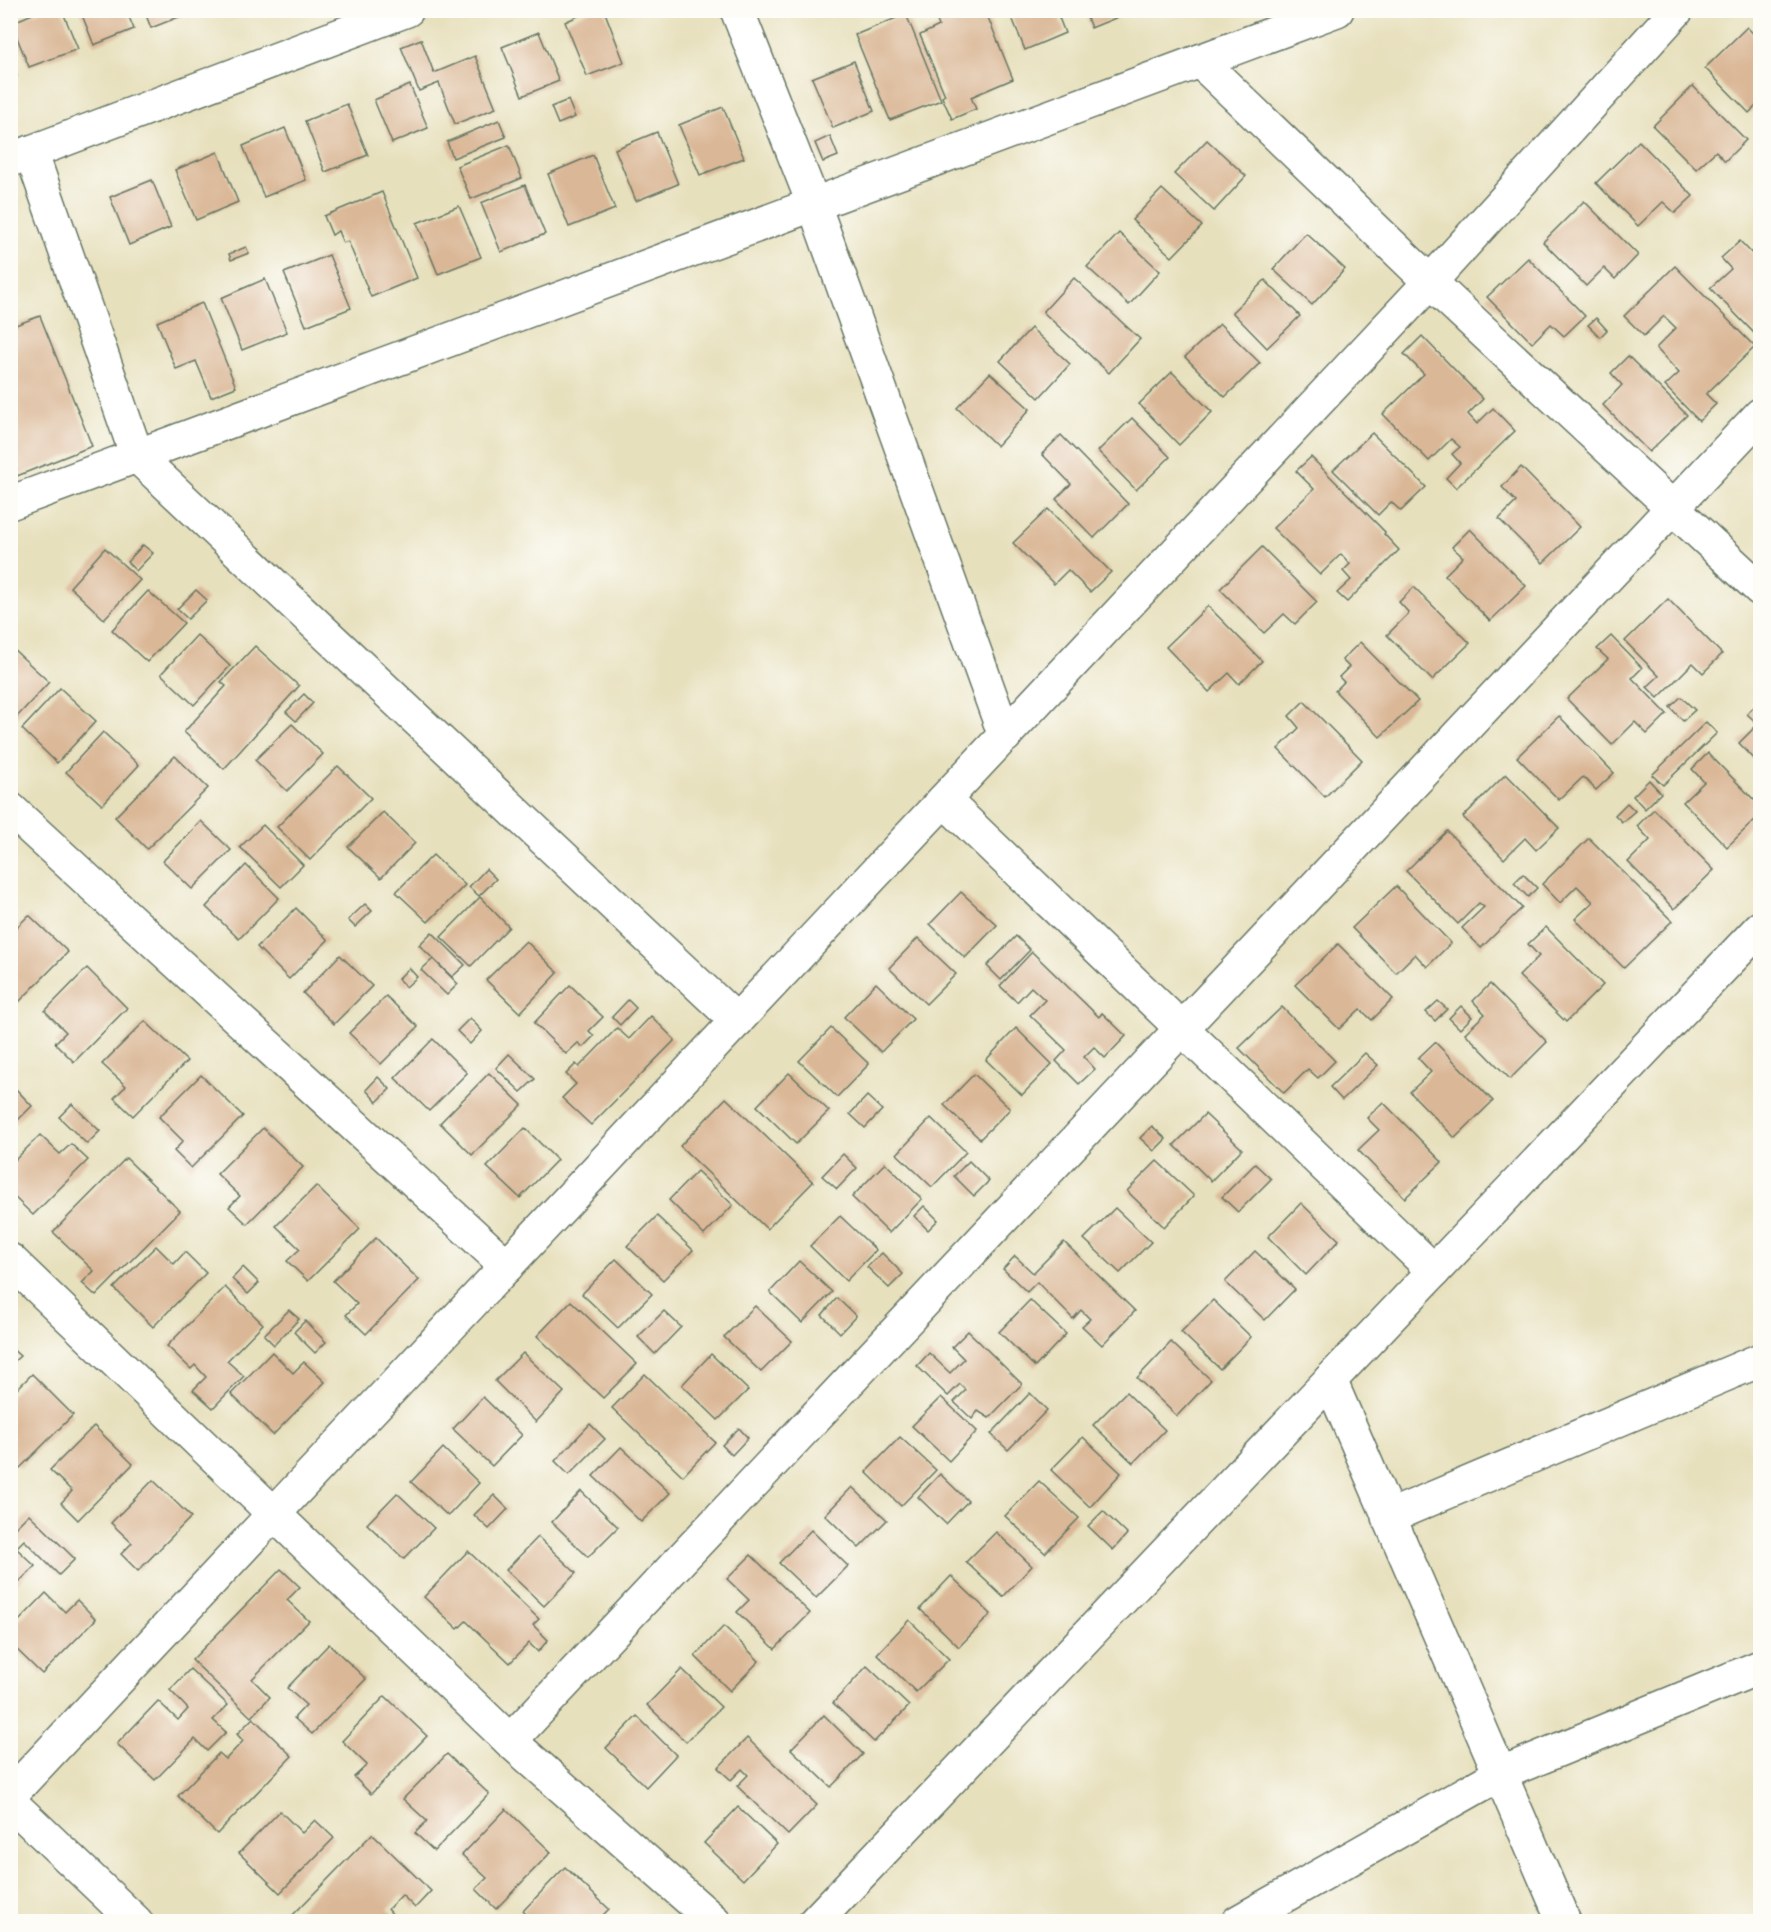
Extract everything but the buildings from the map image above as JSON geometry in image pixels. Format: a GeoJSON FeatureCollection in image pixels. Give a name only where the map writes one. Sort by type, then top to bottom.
{"type":"FeatureCollection","features":[{"type":"Feature","properties":{"kind":"street"},"geometry":{"type":"LineString","coordinates":[[737,10],[814,205],[1005,736]]}},
{"type":"Feature","properties":{"kind":"street"},"geometry":{"type":"LineString","coordinates":[[10,503],[1337,10]]}},
{"type":"Feature","properties":{"kind":"street"},"geometry":{"type":"LineString","coordinates":[[10,1795],[1430,282],[1677,10]]}},
{"type":"Feature","properties":{"kind":"street"},"geometry":{"type":"LineString","coordinates":[[396,12],[21,156],[137,456],[737,1021]]}},
{"type":"Feature","properties":{"kind":"street"},"geometry":{"type":"LineString","coordinates":[[1200,61],[1430,282],[1761,589]]}},
{"type":"Feature","properties":{"kind":"street"},"geometry":{"type":"LineString","coordinates":[[510,1741],[1761,415]]}},
{"type":"Feature","properties":{"kind":"street"},"geometry":{"type":"LineString","coordinates":[[944,800],[1434,1271]]}},
{"type":"Feature","properties":{"kind":"street"},"geometry":{"type":"LineString","coordinates":[[10,809],[507,1266]]}},
{"type":"Feature","properties":{"kind":"street"},"geometry":{"type":"LineString","coordinates":[[815,1922],[1761,928]]}},
{"type":"Feature","properties":{"kind":"street"},"geometry":{"type":"LineString","coordinates":[[10,1260],[510,1741],[715,1922]]}},
{"type":"Feature","properties":{"kind":"street"},"geometry":{"type":"LineString","coordinates":[[1388,1517],[1761,1360]]}},
{"type":"Feature","properties":{"kind":"street"},"geometry":{"type":"LineString","coordinates":[[1330,1380],[1564,1922]]}},
{"type":"Feature","properties":{"kind":"street"},"geometry":{"type":"LineString","coordinates":[[1238,1922],[1500,1774],[1761,1667]]}},
{"type":"Feature","properties":{"kind":"street"},"geometry":{"type":"LineString","coordinates":[[10,1802],[136,1922]]}}]}
